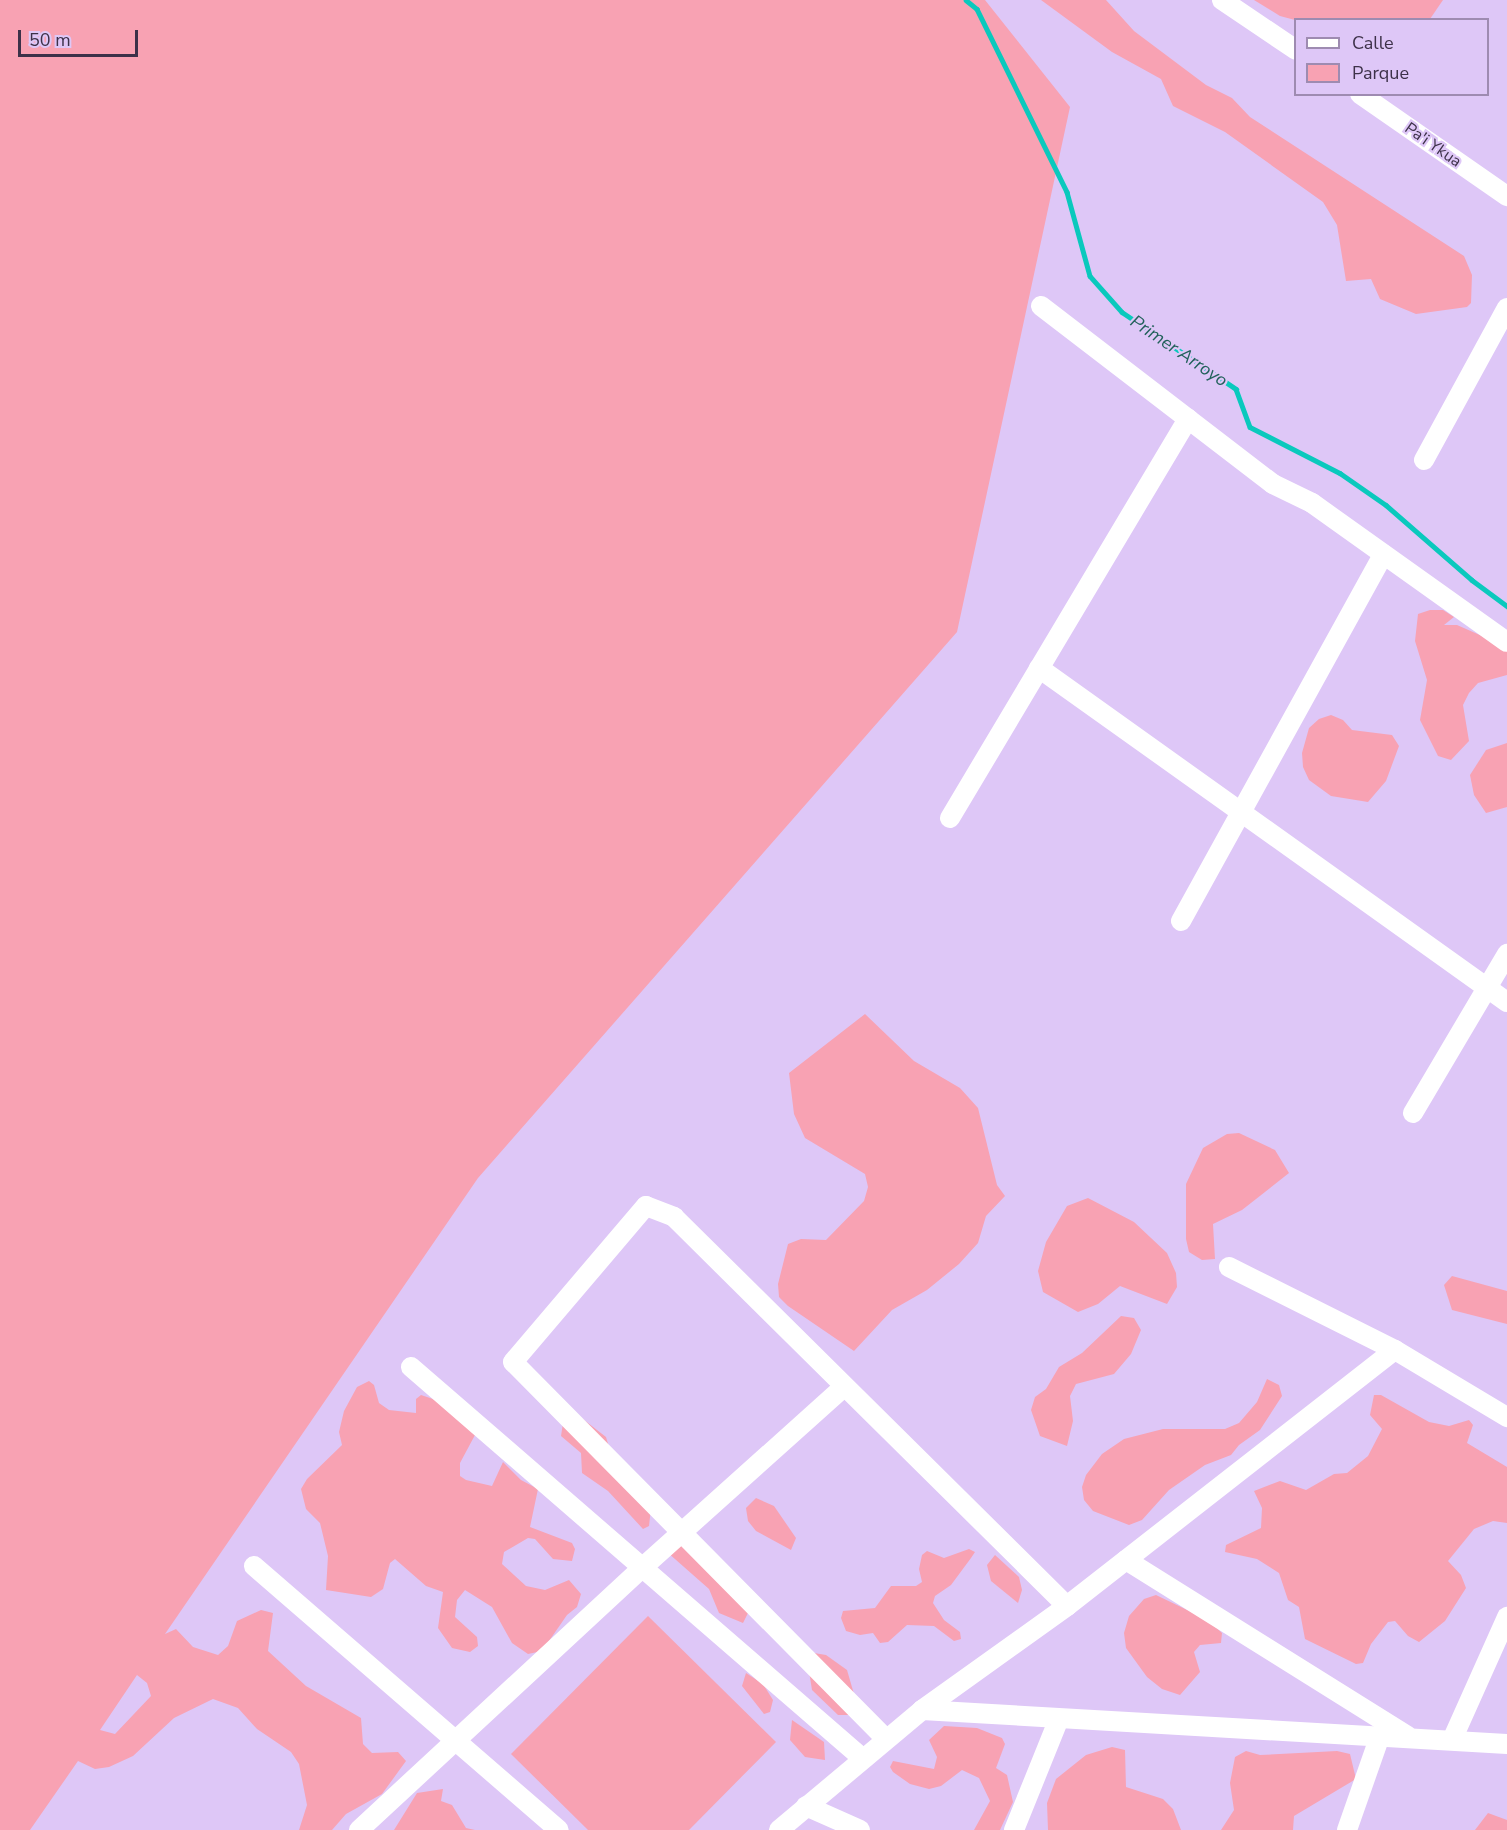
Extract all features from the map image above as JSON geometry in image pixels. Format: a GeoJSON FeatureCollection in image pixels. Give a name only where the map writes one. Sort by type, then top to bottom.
{"type":"FeatureCollection","features":[{"type":"Feature","properties":{"kind":"street"},"geometry":{"type":"LineString","coordinates":[[1222,0],[1294,49]]}},
{"type":"Feature","properties":{"kind":"street","name":"Pa'i Ykua"},"geometry":{"type":"LineString","coordinates":[[1363,96],[1507,196]]}},
{"type":"Feature","properties":{"kind":"street"},"geometry":{"type":"LineString","coordinates":[[1041,306],[1273,484],[1312,503],[1507,642]]}},
{"type":"Feature","properties":{"kind":"street"},"geometry":{"type":"LineString","coordinates":[[1424,460],[1507,308]]}},
{"type":"Feature","properties":{"kind":"street"},"geometry":{"type":"LineString","coordinates":[[950,818],[1188,418]]}},
{"type":"Feature","properties":{"kind":"street"},"geometry":{"type":"LineString","coordinates":[[1181,921],[1384,554]]}},
{"type":"Feature","properties":{"kind":"street"},"geometry":{"type":"LineString","coordinates":[[1039,668],[1507,1002]]}},
{"type":"Feature","properties":{"kind":"street"},"geometry":{"type":"LineString","coordinates":[[1413,1113],[1507,954]]}},
{"type":"Feature","properties":{"kind":"street"},"geometry":{"type":"LineString","coordinates":[[886,1739],[513,1362],[646,1206],[674,1217],[1067,1606]]}},
{"type":"Feature","properties":{"kind":"street"},"geometry":{"type":"LineString","coordinates":[[1229,1267],[1395,1350],[1507,1417]]}},
{"type":"Feature","properties":{"kind":"street"},"geometry":{"type":"LineString","coordinates":[[779,1830],[922,1710],[1067,1606],[1395,1350]]}},
{"type":"Feature","properties":{"kind":"street"},"geometry":{"type":"LineString","coordinates":[[411,1367],[862,1758]]}},
{"type":"Feature","properties":{"kind":"street"},"geometry":{"type":"LineString","coordinates":[[359,1830],[457,1742],[642,1568],[844,1387]]}},
{"type":"Feature","properties":{"kind":"street"},"geometry":{"type":"LineString","coordinates":[[1126,1560],[1408,1736]]}},
{"type":"Feature","properties":{"kind":"street"},"geometry":{"type":"LineString","coordinates":[[254,1566],[559,1830]]}},
{"type":"Feature","properties":{"kind":"street"},"geometry":{"type":"LineString","coordinates":[[1452,1740],[1507,1617]]}},
{"type":"Feature","properties":{"kind":"street"},"geometry":{"type":"LineString","coordinates":[[922,1710],[1058,1721],[1408,1736],[1507,1744]]}},
{"type":"Feature","properties":{"kind":"street"},"geometry":{"type":"LineString","coordinates":[[1014,1830],[1058,1721]]}},
{"type":"Feature","properties":{"kind":"street"},"geometry":{"type":"LineString","coordinates":[[1347,1830],[1380,1736]]}},
{"type":"Feature","properties":{"kind":"street"},"geometry":{"type":"LineString","coordinates":[[806,1806],[860,1830]]}},
{"type":"Feature","properties":{"kind":"green space"},"geometry":{"type":"Polygon","coordinates":[[[0,0],[985,0],[1070,107],[957,632],[478,1178],[165,1634],[176,1629],[193,1647],[218,1655],[228,1646],[237,1621],[261,1610],[273,1613],[268,1651],[306,1686],[361,1718],[363,1744],[372,1753],[398,1752],[406,1761],[382,1794],[346,1814],[332,1830],[299,1830],[307,1805],[299,1764],[291,1752],[257,1729],[238,1708],[213,1699],[174,1718],[133,1756],[109,1767],[95,1769],[78,1761],[30,1830],[0,1830],[0,0]],[[137,1675],[100,1730],[115,1734],[151,1696],[147,1683],[137,1675]]]}},
{"type":"Feature","properties":{"kind":"green space"},"geometry":{"type":"Polygon","coordinates":[[[1041,0],[1106,0],[1134,31],[1206,85],[1232,98],[1250,117],[1464,256],[1472,275],[1471,303],[1467,307],[1416,314],[1380,299],[1371,279],[1346,281],[1337,225],[1323,202],[1225,132],[1173,106],[1161,79],[1112,52],[1041,0]]]}},
{"type":"Feature","properties":{"kind":"green space"},"geometry":{"type":"Polygon","coordinates":[[[1254,0],[1443,0],[1431,18],[1294,20],[1280,16],[1254,0]]]}},
{"type":"Feature","properties":{"kind":"green space"},"geometry":{"type":"Polygon","coordinates":[[[1430,610],[1443,610],[1454,617],[1444,625],[1457,625],[1507,647],[1507,675],[1478,683],[1469,693],[1463,705],[1469,741],[1451,760],[1438,756],[1420,720],[1427,680],[1415,641],[1418,614],[1430,610]]]}},
{"type":"Feature","properties":{"kind":"green space"},"geometry":{"type":"Polygon","coordinates":[[[1331,715],[1343,720],[1352,730],[1392,735],[1399,746],[1386,781],[1368,802],[1331,796],[1309,780],[1303,767],[1302,753],[1309,728],[1319,719],[1331,715]]]}},
{"type":"Feature","properties":{"kind":"green space"},"geometry":{"type":"Polygon","coordinates":[[[1507,743],[1507,807],[1486,813],[1474,795],[1470,775],[1486,750],[1507,743]]]}},
{"type":"Feature","properties":{"kind":"green space"},"geometry":{"type":"Polygon","coordinates":[[[865,1014],[914,1061],[960,1088],[978,1108],[997,1185],[1005,1196],[986,1216],[978,1243],[959,1264],[927,1290],[892,1310],[854,1351],[788,1306],[779,1297],[778,1284],[788,1244],[801,1239],[826,1240],[864,1201],[868,1187],[865,1174],[805,1138],[794,1114],[789,1073],[865,1014]]]}},
{"type":"Feature","properties":{"kind":"green space"},"geometry":{"type":"Polygon","coordinates":[[[1239,1133],[1275,1150],[1289,1173],[1242,1210],[1213,1224],[1215,1259],[1202,1260],[1189,1252],[1186,1239],[1186,1184],[1203,1148],[1227,1134],[1239,1133]]]}},
{"type":"Feature","properties":{"kind":"green space"},"geometry":{"type":"Polygon","coordinates":[[[1088,1198],[1134,1222],[1167,1253],[1176,1273],[1177,1287],[1167,1304],[1120,1286],[1098,1304],[1078,1312],[1043,1292],[1038,1271],[1046,1242],[1067,1206],[1088,1198]]]}},
{"type":"Feature","properties":{"kind":"green space"},"geometry":{"type":"Polygon","coordinates":[[[1452,1276],[1507,1291],[1507,1324],[1452,1310],[1444,1285],[1452,1276]]]}},
{"type":"Feature","properties":{"kind":"green space"},"geometry":{"type":"Polygon","coordinates":[[[1121,1316],[1134,1318],[1141,1330],[1131,1354],[1114,1374],[1076,1384],[1070,1396],[1073,1421],[1067,1446],[1040,1436],[1031,1410],[1035,1397],[1046,1389],[1059,1367],[1082,1353],[1121,1316]]]}},
{"type":"Feature","properties":{"kind":"green space"},"geometry":{"type":"Polygon","coordinates":[[[1267,1379],[1279,1385],[1282,1396],[1260,1430],[1239,1445],[1231,1455],[1205,1465],[1169,1490],[1142,1520],[1129,1525],[1093,1511],[1084,1500],[1082,1487],[1086,1475],[1102,1454],[1124,1439],[1163,1429],[1225,1429],[1239,1423],[1257,1402],[1267,1379]]]}},
{"type":"Feature","properties":{"kind":"green space"},"geometry":{"type":"Polygon","coordinates":[[[369,1381],[374,1385],[379,1403],[389,1410],[416,1413],[416,1399],[421,1395],[436,1400],[475,1435],[460,1463],[460,1476],[466,1480],[492,1486],[503,1462],[521,1480],[538,1489],[530,1527],[572,1543],[575,1549],[572,1561],[553,1559],[535,1539],[528,1538],[504,1552],[502,1564],[526,1586],[545,1590],[569,1580],[581,1594],[577,1607],[567,1615],[542,1651],[528,1654],[512,1643],[492,1607],[465,1590],[457,1600],[455,1617],[477,1637],[478,1646],[470,1652],[452,1648],[438,1628],[443,1592],[426,1586],[395,1559],[390,1563],[383,1589],[371,1597],[326,1590],[328,1556],[320,1523],[306,1509],[301,1489],[307,1479],[342,1445],[339,1432],[344,1411],[357,1387],[369,1381]]]}},
{"type":"Feature","properties":{"kind":"green space"},"geometry":{"type":"Polygon","coordinates":[[[1374,1395],[1381,1395],[1429,1422],[1449,1426],[1469,1420],[1473,1425],[1467,1443],[1507,1467],[1507,1523],[1493,1521],[1474,1529],[1448,1561],[1461,1575],[1466,1588],[1445,1621],[1419,1642],[1408,1636],[1395,1621],[1388,1622],[1371,1644],[1363,1663],[1356,1664],[1305,1639],[1299,1607],[1288,1600],[1279,1573],[1257,1559],[1225,1552],[1226,1545],[1261,1528],[1262,1508],[1254,1491],[1280,1481],[1306,1490],[1334,1474],[1347,1473],[1368,1456],[1382,1429],[1370,1415],[1374,1395]]]}},
{"type":"Feature","properties":{"kind":"green space"},"geometry":{"type":"Polygon","coordinates":[[[579,1416],[606,1437],[612,1457],[651,1508],[649,1526],[643,1529],[608,1491],[582,1473],[581,1453],[561,1436],[563,1423],[579,1416]]]}},
{"type":"Feature","properties":{"kind":"green space"},"geometry":{"type":"Polygon","coordinates":[[[756,1498],[774,1506],[796,1538],[791,1550],[756,1531],[748,1521],[746,1508],[756,1498]]]}},
{"type":"Feature","properties":{"kind":"green space"},"geometry":{"type":"Polygon","coordinates":[[[684,1540],[749,1611],[743,1623],[719,1613],[709,1589],[667,1552],[684,1540]]]}},
{"type":"Feature","properties":{"kind":"green space"},"geometry":{"type":"Polygon","coordinates":[[[969,1549],[975,1552],[951,1585],[935,1596],[933,1603],[944,1620],[960,1632],[961,1639],[954,1641],[934,1626],[907,1625],[888,1642],[880,1643],[873,1633],[860,1635],[846,1631],[841,1618],[843,1611],[875,1608],[891,1586],[916,1586],[922,1582],[919,1569],[922,1555],[927,1551],[944,1558],[969,1549]]]}},
{"type":"Feature","properties":{"kind":"green space"},"geometry":{"type":"Polygon","coordinates":[[[995,1555],[1019,1577],[1022,1590],[1018,1603],[991,1581],[987,1565],[995,1555]]]}},
{"type":"Feature","properties":{"kind":"green space"},"geometry":{"type":"Polygon","coordinates":[[[1156,1595],[1208,1620],[1222,1633],[1221,1643],[1200,1645],[1194,1652],[1200,1672],[1180,1695],[1162,1689],[1147,1677],[1126,1648],[1124,1633],[1129,1616],[1144,1599],[1156,1595]]]}},
{"type":"Feature","properties":{"kind":"green space"},"geometry":{"type":"Polygon","coordinates":[[[648,1616],[776,1742],[689,1830],[588,1830],[511,1754],[648,1616]]]}},
{"type":"Feature","properties":{"kind":"green space"},"geometry":{"type":"Polygon","coordinates":[[[814,1653],[826,1655],[847,1670],[856,1701],[852,1715],[838,1715],[812,1690],[809,1671],[814,1653]]]}},
{"type":"Feature","properties":{"kind":"green space"},"geometry":{"type":"Polygon","coordinates":[[[746,1673],[763,1684],[773,1700],[770,1712],[764,1714],[742,1686],[746,1673]]]}},
{"type":"Feature","properties":{"kind":"green space"},"geometry":{"type":"Polygon","coordinates":[[[792,1720],[824,1742],[825,1760],[805,1757],[790,1740],[792,1720]]]}},
{"type":"Feature","properties":{"kind":"green space"},"geometry":{"type":"Polygon","coordinates":[[[944,1726],[977,1728],[1002,1738],[1005,1744],[996,1768],[1007,1775],[1013,1802],[1000,1830],[974,1830],[990,1801],[979,1778],[962,1770],[941,1786],[929,1789],[910,1784],[893,1772],[890,1767],[893,1761],[934,1769],[937,1757],[929,1740],[944,1726]]]}},
{"type":"Feature","properties":{"kind":"green space"},"geometry":{"type":"Polygon","coordinates":[[[1112,1747],[1125,1750],[1126,1787],[1163,1799],[1173,1809],[1181,1830],[1048,1830],[1047,1803],[1056,1779],[1086,1755],[1112,1747]]]}},
{"type":"Feature","properties":{"kind":"green space"},"geometry":{"type":"Polygon","coordinates":[[[1246,1751],[1260,1755],[1337,1751],[1350,1754],[1356,1779],[1294,1816],[1293,1830],[1221,1830],[1234,1810],[1230,1783],[1235,1757],[1246,1751]]]}},
{"type":"Feature","properties":{"kind":"green space"},"geometry":{"type":"Polygon","coordinates":[[[443,1789],[441,1801],[452,1805],[466,1828],[475,1830],[394,1830],[417,1793],[443,1789]]]}},
{"type":"Feature","properties":{"kind":"green space"},"geometry":{"type":"Polygon","coordinates":[[[1488,1813],[1507,1820],[1507,1830],[1475,1830],[1488,1813]]]}},
{"type":"Feature","properties":{"kind":"waterway","name":"Primer Arroyo"},"geometry":{"type":"LineString","coordinates":[[966,0],[977,9],[1067,192],[1090,276],[1122,312],[1236,389],[1250,427],[1340,473],[1386,505],[1472,580],[1507,606]]}}]}
